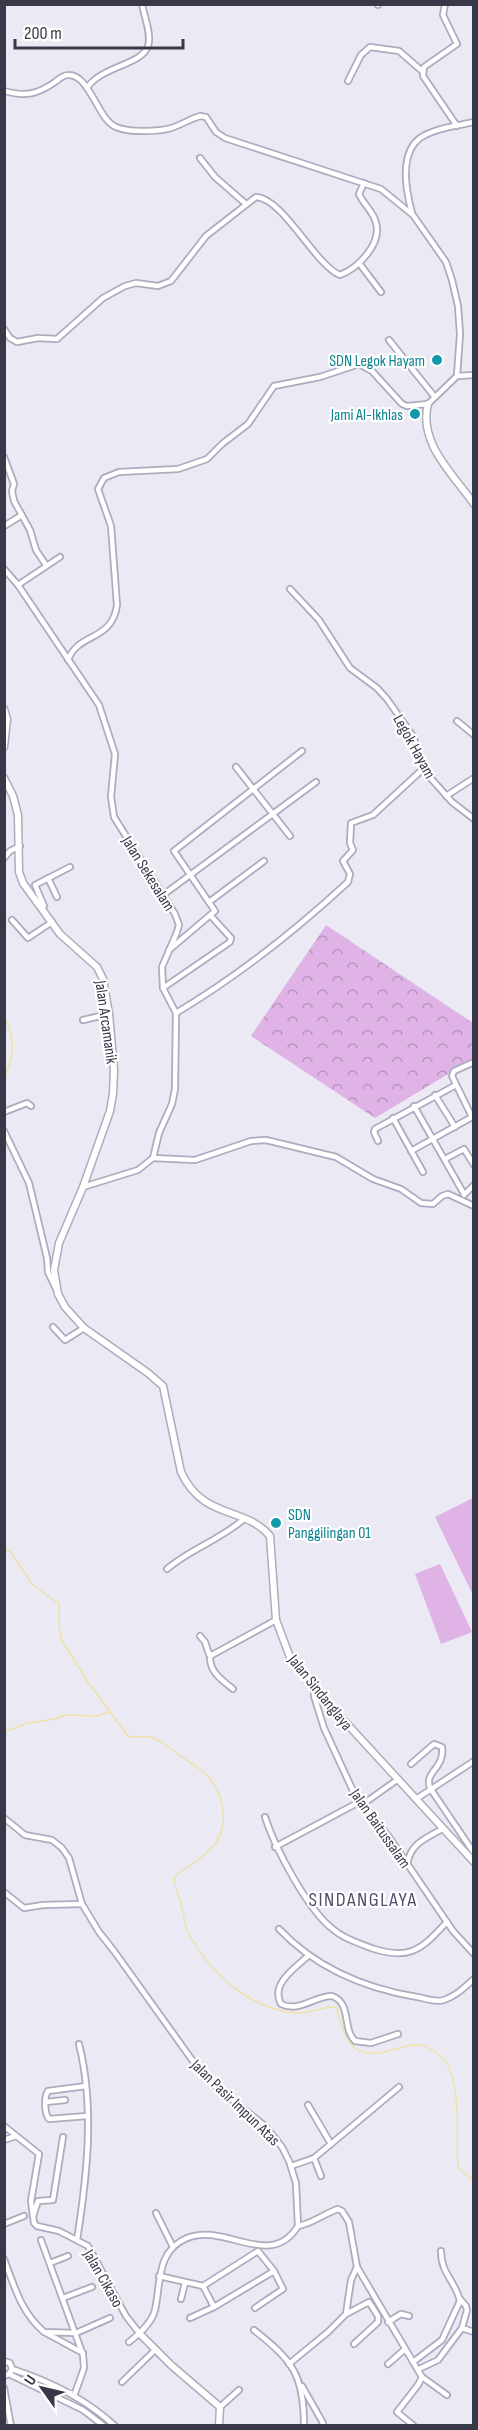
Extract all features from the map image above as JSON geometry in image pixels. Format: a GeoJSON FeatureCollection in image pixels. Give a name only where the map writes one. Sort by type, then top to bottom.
{"type":"FeatureCollection","features":[{"type":"Feature","properties":{"kind":"street"},"geometry":{"type":"LineString","coordinates":[[87,88],[103,72],[133,61],[145,52],[149,45],[142,4]]}},
{"type":"Feature","properties":{"kind":"street"},"geometry":{"type":"LineString","coordinates":[[422,71],[424,67],[457,44],[443,15],[445,4]]}},
{"type":"Feature","properties":{"kind":"street"},"geometry":{"type":"LineString","coordinates":[[348,81],[361,55],[370,47],[399,51],[422,71],[423,76],[457,126]]}},
{"type":"Feature","properties":{"kind":"street"},"geometry":{"type":"LineString","coordinates":[[4,91],[28,95],[41,92],[67,75],[75,77],[87,88],[105,118],[115,127],[131,131],[152,131],[170,129],[200,116],[206,117],[216,132],[225,138],[381,189],[413,215],[446,262],[458,306],[460,334],[457,376]]}},
{"type":"Feature","properties":{"kind":"street"},"geometry":{"type":"LineString","coordinates":[[413,215],[407,186],[408,156],[413,146],[427,134],[474,122]]}},
{"type":"Feature","properties":{"kind":"street"},"geometry":{"type":"LineString","coordinates":[[200,158],[216,177],[246,204]]}},
{"type":"Feature","properties":{"kind":"street"},"geometry":{"type":"LineString","coordinates":[[4,329],[10,338],[17,342],[38,338],[53,341],[64,336],[103,298],[125,286],[136,283],[158,286],[171,281],[206,236],[256,197],[266,200],[296,229],[329,268],[340,275],[359,263],[370,249],[376,232],[376,223],[359,194],[364,183]]}},
{"type":"Feature","properties":{"kind":"street"},"geometry":{"type":"LineString","coordinates":[[359,263],[381,292]]}},
{"type":"Feature","properties":{"kind":"street"},"geometry":{"type":"LineString","coordinates":[[389,340],[434,396]]}},
{"type":"Feature","properties":{"kind":"street"},"geometry":{"type":"LineString","coordinates":[[68,660],[72,652],[86,640],[105,630],[115,618],[117,605],[111,526],[98,489],[104,478],[119,472],[178,469],[200,462],[248,424],[274,386],[320,377],[354,364],[368,367],[402,404],[407,406],[428,404]]}},
{"type":"Feature","properties":{"kind":"street"},"geometry":{"type":"LineString","coordinates":[[474,375],[457,376],[434,396],[428,404],[426,420],[433,447],[474,504]]}},
{"type":"Feature","properties":{"kind":"street"},"geometry":{"type":"LineString","coordinates":[[4,457],[14,484],[12,496],[30,530],[36,550],[46,565]]}},
{"type":"Feature","properties":{"kind":"street"},"geometry":{"type":"LineString","coordinates":[[4,526],[22,515]]}},
{"type":"Feature","properties":{"kind":"street"},"geometry":{"type":"LineString","coordinates":[[18,585],[60,557]]}},
{"type":"Feature","properties":{"kind":"street","name":"Jalan Sekesalam"},"geometry":{"type":"LineString","coordinates":[[4,570],[18,585],[99,705],[114,750],[111,797],[114,818],[175,914],[179,925],[162,967],[163,988]]}},
{"type":"Feature","properties":{"kind":"street","name":"Legok Hayam"},"geometry":{"type":"LineString","coordinates":[[290,590],[319,620],[350,668],[377,688],[387,699],[413,736],[424,768],[462,812],[474,819]]}},
{"type":"Feature","properties":{"kind":"street"},"geometry":{"type":"LineString","coordinates":[[4,709],[8,719],[4,747]]}},
{"type":"Feature","properties":{"kind":"street"},"geometry":{"type":"LineString","coordinates":[[457,721],[474,735]]}},
{"type":"Feature","properties":{"kind":"street"},"geometry":{"type":"LineString","coordinates":[[167,951],[215,911],[174,851],[302,752]]}},
{"type":"Feature","properties":{"kind":"street"},"geometry":{"type":"LineString","coordinates":[[236,767],[290,836]]}},
{"type":"Feature","properties":{"kind":"street"},"geometry":{"type":"LineString","coordinates":[[176,1013],[248,965],[306,920],[348,882],[350,874],[343,861],[353,850],[350,843],[351,823],[374,816],[424,768]]}},
{"type":"Feature","properties":{"kind":"street","name":"Jalan Arcamanik"},"geometry":{"type":"LineString","coordinates":[[4,778],[13,796],[18,815],[19,872],[23,883],[73,948],[97,967],[103,979],[114,1070],[113,1094],[110,1111],[83,1187]]}},
{"type":"Feature","properties":{"kind":"street"},"geometry":{"type":"LineString","coordinates":[[447,796],[474,778]]}},
{"type":"Feature","properties":{"kind":"street"},"geometry":{"type":"LineString","coordinates":[[163,895],[316,782]]}},
{"type":"Feature","properties":{"kind":"street"},"geometry":{"type":"LineString","coordinates":[[4,858],[10,851],[20,846]]}},
{"type":"Feature","properties":{"kind":"street"},"geometry":{"type":"LineString","coordinates":[[210,902],[264,861]]}},
{"type":"Feature","properties":{"kind":"street"},"geometry":{"type":"LineString","coordinates":[[42,909],[44,906],[35,885],[70,867]]}},
{"type":"Feature","properties":{"kind":"street"},"geometry":{"type":"LineString","coordinates":[[48,878],[57,897]]}},
{"type":"Feature","properties":{"kind":"street"},"geometry":{"type":"LineString","coordinates":[[83,1187],[138,1170],[153,1158],[159,1133],[172,1104],[175,1089],[176,1013],[163,988],[230,942],[231,938],[211,916]]}},
{"type":"Feature","properties":{"kind":"street"},"geometry":{"type":"LineString","coordinates":[[12,920],[28,938],[52,922]]}},
{"type":"Feature","properties":{"kind":"street"},"geometry":{"type":"LineString","coordinates":[[83,1020],[109,1014]]}},
{"type":"Feature","properties":{"kind":"street"},"geometry":{"type":"LineString","coordinates":[[411,1151],[472,1117],[452,1076],[454,1071],[474,1062]]}},
{"type":"Feature","properties":{"kind":"street"},"geometry":{"type":"LineString","coordinates":[[378,1141],[374,1132],[375,1128],[456,1085]]}},
{"type":"Feature","properties":{"kind":"street"},"geometry":{"type":"LineString","coordinates":[[435,1095],[455,1127]]}},
{"type":"Feature","properties":{"kind":"street"},"geometry":{"type":"LineString","coordinates":[[4,1112],[27,1102],[32,1106]]}},
{"type":"Feature","properties":{"kind":"street"},"geometry":{"type":"LineString","coordinates":[[414,1106],[465,1194]]}},
{"type":"Feature","properties":{"kind":"street"},"geometry":{"type":"LineString","coordinates":[[393,1118],[423,1172]]}},
{"type":"Feature","properties":{"kind":"street"},"geometry":{"type":"LineString","coordinates":[[4,1131],[29,1183],[47,1258],[48,1272],[58,1294]]}},
{"type":"Feature","properties":{"kind":"street"},"geometry":{"type":"LineString","coordinates":[[153,1158],[195,1160],[250,1141],[266,1140],[336,1156],[373,1179],[401,1189],[421,1203],[433,1204],[448,1194],[474,1206]]}},
{"type":"Feature","properties":{"kind":"street"},"geometry":{"type":"LineString","coordinates":[[445,1159],[462,1150],[467,1151],[474,1164]]}},
{"type":"Feature","properties":{"kind":"street"},"geometry":{"type":"LineString","coordinates":[[463,1201],[465,1194],[474,1185]]}},
{"type":"Feature","properties":{"kind":"street","name":"Jalan Sindanglaya"},"geometry":{"type":"LineString","coordinates":[[83,1187],[54,1259],[58,1294],[65,1307],[84,1328],[163,1386],[181,1472],[186,1483],[211,1506],[251,1522],[270,1536],[276,1620],[290,1657],[314,1688],[474,1862]]}},
{"type":"Feature","properties":{"kind":"street"},"geometry":{"type":"LineString","coordinates":[[53,1327],[64,1340],[84,1328]]}},
{"type":"Feature","properties":{"kind":"street"},"geometry":{"type":"LineString","coordinates":[[167,1569],[179,1558],[218,1539],[243,1519]]}},
{"type":"Feature","properties":{"kind":"street"},"geometry":{"type":"LineString","coordinates":[[210,1655],[276,1620]]}},
{"type":"Feature","properties":{"kind":"street"},"geometry":{"type":"LineString","coordinates":[[200,1636],[217,1676],[232,1689]]}},
{"type":"Feature","properties":{"kind":"street","name":"Jalan Baitussalam"},"geometry":{"type":"LineString","coordinates":[[314,1688],[314,1696],[328,1739],[354,1793],[447,1922],[474,1954]]}},
{"type":"Feature","properties":{"kind":"street"},"geometry":{"type":"LineString","coordinates":[[411,1764],[434,1744],[442,1747],[442,1761],[428,1779],[430,1788],[474,1853]]}},
{"type":"Feature","properties":{"kind":"street"},"geometry":{"type":"LineString","coordinates":[[415,1800],[474,1761]]}},
{"type":"Feature","properties":{"kind":"street"},"geometry":{"type":"LineString","coordinates":[[275,1847],[362,1803],[397,1780]]}},
{"type":"Feature","properties":{"kind":"street"},"geometry":{"type":"LineString","coordinates":[[265,1817],[275,1847],[324,1921],[332,1929],[356,1942],[383,1952],[408,1952],[426,1944],[447,1922]]}},
{"type":"Feature","properties":{"kind":"street","name":"Jalan Pasir Impun Atas"},"geometry":{"type":"LineString","coordinates":[[4,1818],[25,1835],[52,1840],[62,1848],[69,1858],[82,1904],[99,1932],[200,2071],[220,2091],[265,2126],[282,2147],[291,2166],[298,2195],[298,2226]]}},
{"type":"Feature","properties":{"kind":"street"},"geometry":{"type":"LineString","coordinates":[[407,1864],[410,1851],[418,1842],[442,1829]]}},
{"type":"Feature","properties":{"kind":"street"},"geometry":{"type":"LineString","coordinates":[[4,1892],[24,1908],[82,1904]]}},
{"type":"Feature","properties":{"kind":"street"},"geometry":{"type":"LineString","coordinates":[[279,1929],[308,1956],[353,1980],[380,1989],[432,2000],[443,2000],[453,1996],[474,1979]]}},
{"type":"Feature","properties":{"kind":"street"},"geometry":{"type":"LineString","coordinates":[[308,1956],[282,1982],[278,1992],[281,2004],[290,2007],[300,2006],[332,1996],[341,2002],[346,2011],[349,2034],[355,2041],[371,2043],[398,2034]]}},
{"type":"Feature","properties":{"kind":"street"},"geometry":{"type":"LineString","coordinates":[[77,2240],[87,2177],[86,2086],[79,2044]]}},
{"type":"Feature","properties":{"kind":"street"},"geometry":{"type":"LineString","coordinates":[[86,2086],[48,2091],[46,2117],[49,2119],[87,2116]]}},
{"type":"Feature","properties":{"kind":"street"},"geometry":{"type":"LineString","coordinates":[[291,2166],[314,2158],[399,2087]]}},
{"type":"Feature","properties":{"kind":"street"},"geometry":{"type":"LineString","coordinates":[[46,2103],[65,2100]]}},
{"type":"Feature","properties":{"kind":"street"},"geometry":{"type":"LineString","coordinates":[[308,2105],[331,2144]]}},
{"type":"Feature","properties":{"kind":"street"},"geometry":{"type":"LineString","coordinates":[[4,2126],[40,2156],[31,2201],[32,2219]]}},
{"type":"Feature","properties":{"kind":"street"},"geometry":{"type":"LineString","coordinates":[[4,2140],[16,2136]]}},
{"type":"Feature","properties":{"kind":"street"},"geometry":{"type":"LineString","coordinates":[[32,2219],[38,2201],[53,2200],[63,2137]]}},
{"type":"Feature","properties":{"kind":"street"},"geometry":{"type":"LineString","coordinates":[[314,2158],[321,2176]]}},
{"type":"Feature","properties":{"kind":"street"},"geometry":{"type":"LineString","coordinates":[[129,2342],[140,2334],[155,2312],[159,2276],[163,2264],[173,2247],[188,2237],[201,2235],[272,2246],[289,2239],[298,2226],[311,2223],[338,2209],[342,2211],[349,2223],[357,2267],[404,2350],[422,2377],[447,2395]]}},
{"type":"Feature","properties":{"kind":"street"},"geometry":{"type":"LineString","coordinates":[[156,2213],[173,2247]]}},
{"type":"Feature","properties":{"kind":"street"},"geometry":{"type":"LineString","coordinates":[[4,2224],[24,2216]]}},
{"type":"Feature","properties":{"kind":"street","name":"Jalan Cikaso"},"geometry":{"type":"LineString","coordinates":[[32,2219],[37,2226],[54,2229],[88,2246],[126,2316],[140,2334]]}},
{"type":"Feature","properties":{"kind":"street"},"geometry":{"type":"LineString","coordinates":[[41,2240],[83,2353],[84,2368],[74,2396]]}},
{"type":"Feature","properties":{"kind":"street"},"geometry":{"type":"LineString","coordinates":[[418,2369],[438,2360],[462,2328],[467,2310],[454,2284],[442,2268],[441,2251]]}},
{"type":"Feature","properties":{"kind":"street"},"geometry":{"type":"LineString","coordinates":[[159,2276],[203,2286],[258,2252],[283,2289],[255,2308]]}},
{"type":"Feature","properties":{"kind":"street"},"geometry":{"type":"LineString","coordinates":[[50,2263],[68,2256]]}},
{"type":"Feature","properties":{"kind":"street"},"geometry":{"type":"LineString","coordinates":[[5,2262],[22,2307],[30,2320],[44,2332],[83,2353]]}},
{"type":"Feature","properties":{"kind":"street"},"geometry":{"type":"LineString","coordinates":[[346,2314],[351,2280],[357,2267]]}},
{"type":"Feature","properties":{"kind":"street"},"geometry":{"type":"LineString","coordinates":[[190,2318],[214,2307],[273,2271]]}},
{"type":"Feature","properties":{"kind":"street"},"geometry":{"type":"LineString","coordinates":[[181,2300],[185,2283]]}},
{"type":"Feature","properties":{"kind":"street"},"geometry":{"type":"LineString","coordinates":[[203,2286],[214,2307]]}},
{"type":"Feature","properties":{"kind":"street"},"geometry":{"type":"LineString","coordinates":[[63,2298],[92,2287]]}},
{"type":"Feature","properties":{"kind":"street"},"geometry":{"type":"LineString","coordinates":[[413,2362],[442,2340],[460,2299]]}},
{"type":"Feature","properties":{"kind":"street"},"geometry":{"type":"LineString","coordinates":[[289,2364],[346,2314],[369,2301],[378,2316],[377,2324],[354,2344]]}},
{"type":"Feature","properties":{"kind":"street"},"geometry":{"type":"LineString","coordinates":[[388,2322],[401,2314],[410,2316]]}},
{"type":"Feature","properties":{"kind":"street"},"geometry":{"type":"LineString","coordinates":[[44,2332],[76,2332],[110,2318]]}},
{"type":"Feature","properties":{"kind":"street"},"geometry":{"type":"LineString","coordinates":[[462,2328],[474,2332]]}},
{"type":"Feature","properties":{"kind":"street"},"geometry":{"type":"LineString","coordinates":[[254,2330],[279,2350],[302,2385],[323,2425]]}},
{"type":"Feature","properties":{"kind":"street"},"geometry":{"type":"LineString","coordinates":[[140,2334],[220,2407]]}},
{"type":"Feature","properties":{"kind":"street"},"geometry":{"type":"LineString","coordinates":[[122,2382],[155,2350]]}},
{"type":"Feature","properties":{"kind":"street"},"geometry":{"type":"LineString","coordinates":[[388,2364],[404,2350]]}},
{"type":"Feature","properties":{"kind":"street"},"geometry":{"type":"LineString","coordinates":[[4,2361],[10,2363],[9,2373]]}},
{"type":"Feature","properties":{"kind":"street"},"geometry":{"type":"LineString","coordinates":[[9,2373],[74,2396],[115,2426]]}},
{"type":"Feature","properties":{"kind":"street"},"geometry":{"type":"LineString","coordinates":[[9,2373],[82,2410],[104,2426]]}},
{"type":"Feature","properties":{"kind":"street"},"geometry":{"type":"LineString","coordinates":[[414,2426],[397,2412],[422,2377]]}},
{"type":"Feature","properties":{"kind":"street"},"geometry":{"type":"LineString","coordinates":[[302,2385],[304,2426]]}},
{"type":"Feature","properties":{"kind":"street"},"geometry":{"type":"LineString","coordinates":[[4,2388],[10,2426]]}},
{"type":"Feature","properties":{"kind":"street"},"geometry":{"type":"LineString","coordinates":[[219,2426],[220,2407],[239,2390]]}},
{"type":"Feature","properties":{"kind":"green space"},"geometry":{"type":"Polygon","coordinates":[[[326,925],[473,1023],[473,1059],[375,1118],[251,1036],[326,925]]]}},
{"type":"Feature","properties":{"kind":"green space"},"geometry":{"type":"Polygon","coordinates":[[[473,1498],[473,1595],[435,1517],[473,1498]]]}},
{"type":"Feature","properties":{"kind":"green space"},"geometry":{"type":"Polygon","coordinates":[[[440,1564],[472,1632],[441,1644],[415,1574],[440,1564]]]}},
{"type":"Feature","properties":{"kind":"waterway"},"geometry":{"type":"LineString","coordinates":[[4,1016],[11,1033],[13,1047],[4,1078]]}},
{"type":"Feature","properties":{"kind":"waterway"},"geometry":{"type":"LineString","coordinates":[[4,1548],[11,1552],[33,1585],[59,1604],[61,1639],[88,1682],[128,1736],[154,1738],[161,1742],[201,1770],[219,1795],[223,1816],[223,1826],[219,1836],[205,1854],[174,1877],[185,1925],[206,1960],[231,1985],[246,1996],[278,2010],[296,2013],[336,2007],[348,2040],[355,2048],[363,2052],[379,2053],[405,2046],[422,2045],[439,2054],[448,2065],[453,2080],[457,2118],[458,2168],[474,2181]]}},
{"type":"Feature","properties":{"kind":"waterway"},"geometry":{"type":"LineString","coordinates":[[4,1732],[28,1723],[65,1715],[97,1716],[108,1712]]}},
{"type":"Feature","properties":{"kind":"place","name":"SDN Legok Hayam"},"geometry":{"type":"Point","coordinates":[437,360]}},
{"type":"Feature","properties":{"kind":"place","name":"Jami Al-Ikhlas"},"geometry":{"type":"Point","coordinates":[415,414]}},
{"type":"Feature","properties":{"kind":"place","name":"SDN Panggilingan 01"},"geometry":{"type":"Point","coordinates":[276,1523]}},
{"type":"Feature","properties":{"kind":"district","name":"SINDANGLAYA"},"geometry":{"type":"Point","coordinates":[363,1899]}}]}
